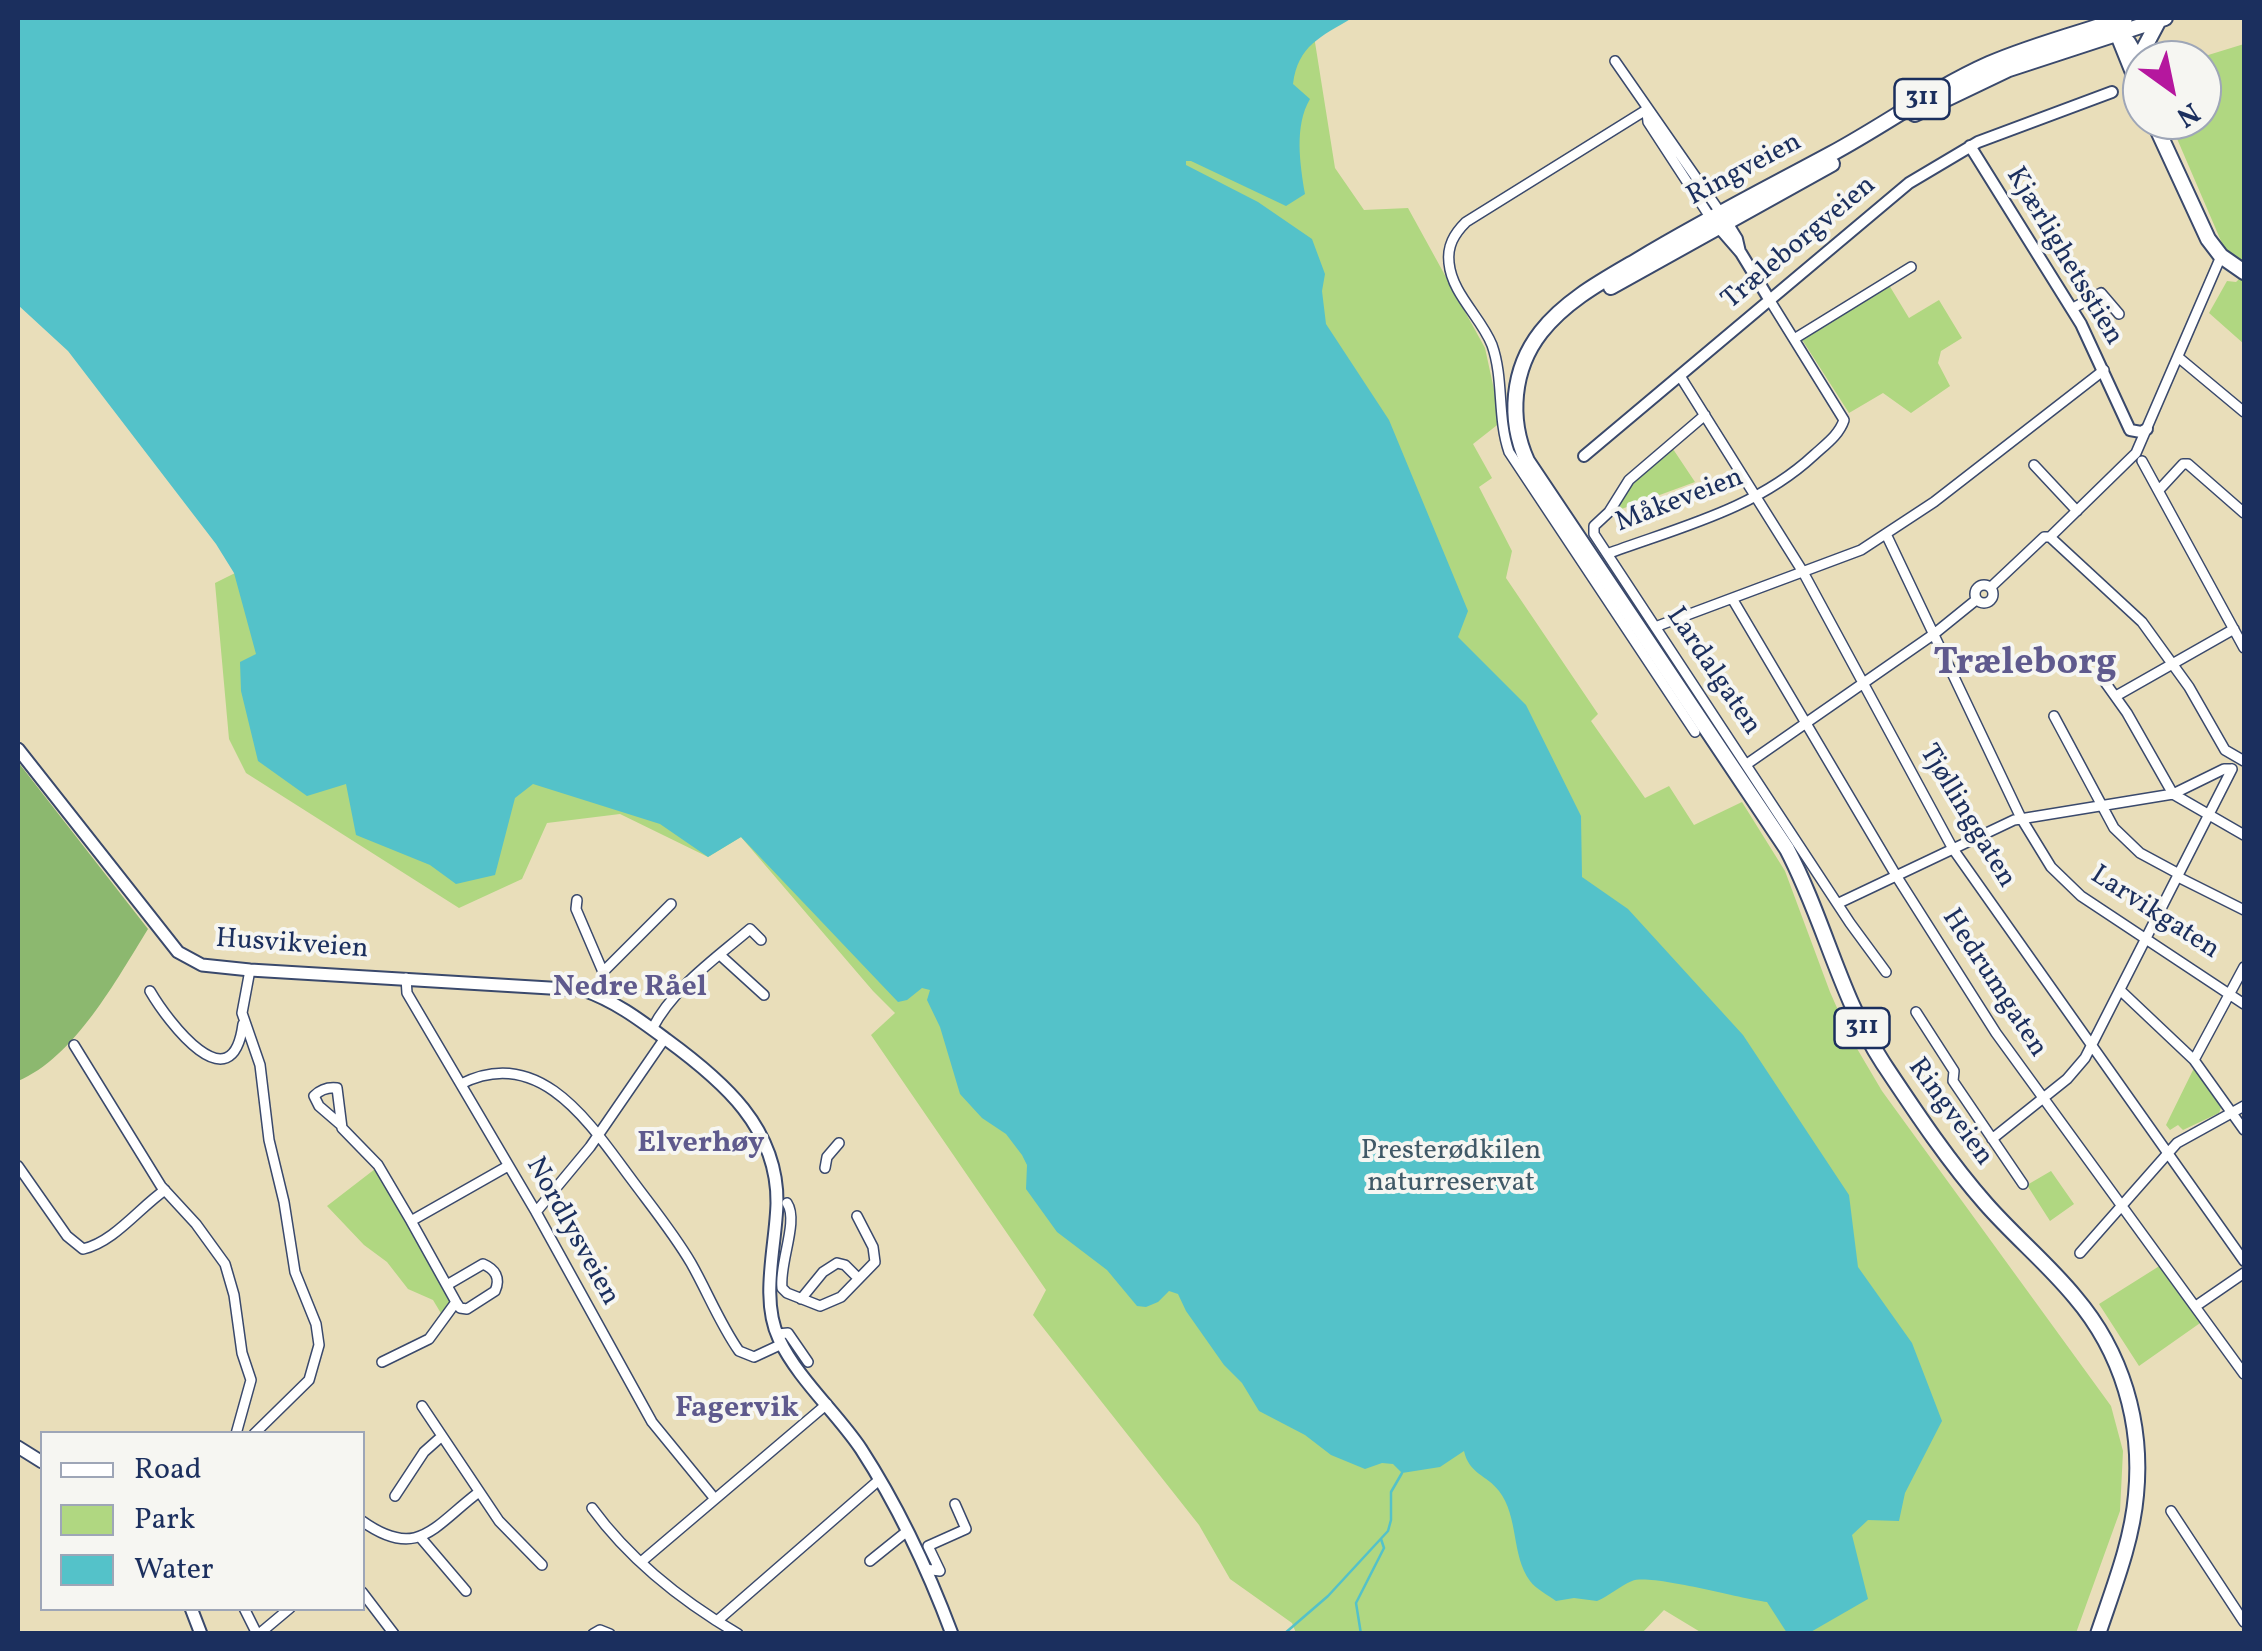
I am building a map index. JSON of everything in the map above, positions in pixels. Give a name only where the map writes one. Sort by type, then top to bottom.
[{"type":"main road","points":[[2120,23],[2162,18]]},
{"type":"main road","name":"Ringveien","points":[[1719,220],[1960,78],[2088,24],[2120,23]]},
{"type":"main road","name":"Ringveien","points":[[2098,1634],[2132,1523],[2138,1466],[2131,1408],[2110,1350],[2076,1298],[1970,1185],[1884,1064],[1860,1024],[1814,904],[1788,849],[1524,453],[1515,413],[1520,372],[1537,337],[1584,293],[1931,104],[2120,23]]},
{"type":"main road","points":[[2163,140],[2208,239],[2244,270]]},
{"type":"main road","points":[[2169,140],[2179,170]]},
{"type":"main road","name":"Husvikveien","points":[[18,749],[178,952],[202,965],[568,987],[604,997],[720,1080],[758,1129],[769,1150],[776,1186],[770,1305],[779,1339]]},
{"type":"main road","points":[[779,1339],[879,1480],[926,1569],[952,1634]]},
{"type":"main road","points":[[18,1447],[40,1461]]},
{"type":"main road","name":"Ringveien","points":[[2088,1634],[2114,1580]]},
{"type":"street","points":[[1615,61],[1646,110],[1648,122],[1719,220]]},
{"type":"street","name":"Træleborgveien","points":[[1584,456],[1892,195],[1970,146],[2112,92]]},
{"type":"street","points":[[1646,110],[1466,222],[1454,236],[1448,262],[1454,280],[1492,346],[1501,422],[1509,452],[1696,732]]},
{"type":"street","name":"Kjærlighetsstien","points":[[1970,146],[2072,308],[2130,430],[2147,429]]},
{"type":"street","name":"Måkeveien","points":[[1607,554],[1758,497],[1807,462],[1833,438],[1844,420],[1719,220]]},
{"type":"street","points":[[2050,537],[2131,460],[2221,250]]},
{"type":"street","points":[[1794,340],[1910,267]]},
{"type":"street","points":[[2072,308],[2101,292],[2119,314]]},
{"type":"street","points":[[2178,357],[2244,412]]},
{"type":"street","points":[[1656,627],[1862,550],[1934,502],[2104,370]]},
{"type":"street","name":"Tjøllinggaten","points":[[1680,376],[1803,572],[1953,849],[2244,1261]]},
{"type":"street","points":[[1607,554],[1594,534],[1594,526],[1609,512],[1629,480],[1705,415]]},
{"type":"street","points":[[2142,461],[2244,648]]},
{"type":"street","points":[[2158,490],[2183,464],[2188,464],[2244,513]]},
{"type":"street","points":[[2034,466],[2077,511]]},
{"type":"street","name":"Larvikgaten","points":[[1886,534],[2040,853],[2082,896],[2244,1004]]},
{"type":"street","points":[[1747,764],[1934,634],[1976,600],[1984,604],[1992,600],[1991,588],[2044,537],[2050,537],[2124,602],[2174,663],[2225,750],[2242,760],[2244,748]]},
{"type":"street","name":"Lardalgaten","points":[[1607,554],[1886,972]]},
{"type":"street","name":"Hedrumgaten","points":[[1733,600],[1897,877],[1996,1034],[2244,1374]]},
{"type":"street","points":[[2116,696],[2234,628]]},
{"type":"street","points":[[2102,678],[2174,794],[2244,835]]},
{"type":"street","points":[[2054,716],[2101,805],[2124,839],[2140,853],[2244,910]]},
{"type":"street","points":[[1839,903],[2021,818],[2174,794],[2224,769],[2232,769],[2091,1046],[2067,1079],[1992,1139]]},
{"type":"street","points":[[577,900],[576,908],[602,972],[604,997]]},
{"type":"street","points":[[602,972],[671,904]]},
{"type":"street","points":[[652,1029],[679,992],[750,929],[761,940]]},
{"type":"street","points":[[720,955],[764,994]]},
{"type":"street","points":[[2194,1060],[2244,967]]},
{"type":"street","points":[[250,970],[242,1001],[244,1022],[260,1066],[269,1140],[293,1263],[316,1324],[319,1345],[309,1380],[257,1431]]},
{"type":"street","name":"Nordlysveien","points":[[406,978],[407,993],[536,1212],[652,1422],[715,1499]]},
{"type":"street","points":[[2120,990],[2194,1060],[2244,1130]]},
{"type":"street","points":[[150,991],[168,1019],[202,1054],[214,1060],[226,1058],[236,1049],[244,1022]]},
{"type":"street","points":[[1916,1012],[1954,1071],[1952,1081],[2023,1184]]},
{"type":"street","points":[[536,1212],[590,1148],[665,1038]]},
{"type":"street","points":[[74,1044],[165,1190],[196,1224],[227,1270],[251,1384],[237,1431]]},
{"type":"street","points":[[461,1084],[491,1074],[532,1080],[554,1089],[597,1134],[680,1246],[738,1352],[754,1356],[788,1333],[808,1362]]},
{"type":"street","points":[[2080,1253],[2188,1134],[2244,1106]]},
{"type":"street","points":[[341,1125],[378,1165],[446,1286],[460,1308],[467,1309],[496,1291],[498,1280],[495,1271],[481,1265],[446,1286]]},
{"type":"street","points":[[825,1168],[827,1157],[839,1143]]},
{"type":"street","points":[[18,1166],[67,1236],[83,1249],[110,1234],[165,1190]]},
{"type":"street","points":[[411,1221],[508,1166]]},
{"type":"street","points":[[788,1203],[792,1216],[784,1251],[783,1290],[820,1306],[831,1304],[871,1267],[876,1256],[857,1216]]},
{"type":"street","points":[[801,1299],[824,1272],[838,1263],[858,1278]]},
{"type":"street","points":[[2196,1306],[2244,1274]]},
{"type":"street","points":[[382,1362],[429,1339],[456,1302]]},
{"type":"street","points":[[641,1562],[827,1404]]},
{"type":"street","points":[[422,1406],[508,1532],[542,1565]]},
{"type":"street","points":[[395,1496],[424,1452],[442,1436]]},
{"type":"street","points":[[717,1620],[879,1480]]},
{"type":"street","points":[[365,1523],[390,1539],[420,1537],[479,1492]]},
{"type":"street","points":[[926,1569],[940,1571],[928,1546],[966,1528],[955,1504]]},
{"type":"street","points":[[592,1508],[641,1562],[686,1600],[738,1634]]},
{"type":"street","points":[[2171,1511],[2244,1622]]},
{"type":"street","points":[[870,1562],[906,1532]]},
{"type":"street","points":[[420,1537],[466,1591]]},
{"type":"street","points":[[365,1596],[394,1634]]},
{"type":"street","points":[[246,1611],[258,1634],[286,1611]]},
{"type":"street","points":[[593,1634],[600,1630],[610,1634]]},
{"type":"green space","name":"Presterødkilen naturreservat","points":[[1314,36],[1335,168],[1364,210],[1408,208],[1485,348],[1501,422],[1473,444],[1492,478],[1479,487],[1512,551],[1506,578],[1598,714],[1591,721],[1645,798],[1669,786],[1694,825],[1742,802],[1785,871],[1830,992],[1849,1035],[1882,1091],[2111,1406],[2123,1451],[2120,1511],[2076,1633],[1702,1633],[1664,1610],[1642,1633],[1296,1633],[1292,1623],[1230,1579],[1199,1525],[1033,1315],[1046,1290],[871,1035],[895,1013],[741,837],[708,857],[620,814],[547,823],[522,879],[459,908],[246,773],[229,739],[215,583]]},
{"type":"green space","points":[[2244,44],[2244,265],[2224,248],[2178,140],[2222,140],[2222,51]]},
{"type":"green space","points":[[2242,276],[2244,344],[2209,313],[2227,281],[2236,282]]},
{"type":"green space","points":[[1889,285],[1909,318],[1939,300],[1962,338],[1941,351],[1938,363],[1950,386],[1911,413],[1883,393],[1849,413],[1801,338]]},
{"type":"green space","points":[[1673,449],[1695,482],[1616,511],[1633,483]]},
{"type":"green space","points":[[18,762],[148,929],[76,1036],[58,1055],[18,1081]]},
{"type":"green space","points":[[2195,1066],[2222,1105],[2219,1113],[2183,1130],[2178,1125],[2170,1130],[2166,1125]]},
{"type":"green space","points":[[375,1169],[452,1300],[442,1315],[433,1300],[408,1289],[387,1262],[364,1245],[327,1206]]},
{"type":"green space","points":[[2051,1171],[2074,1204],[2050,1221],[2027,1185]]},
{"type":"green space","points":[[2161,1265],[2203,1321],[2139,1366],[2099,1304]]},
{"type":"water","name":"Presterødkilen naturreservat","points":[[18,18],[1352,18],[1313,44],[1296,71],[1293,84],[1310,99],[1300,133],[1305,194],[1286,206],[1191,161],[1186,161],[1186,165],[1258,202],[1312,239],[1325,274],[1322,291],[1326,324],[1389,420],[1468,611],[1458,637],[1526,705],[1581,816],[1582,877],[1628,909],[1743,1035],[1849,1195],[1858,1267],[1912,1343],[1942,1421],[1905,1493],[1899,1521],[1868,1520],[1852,1535],[1868,1599],[1809,1633],[1787,1633],[1767,1602],[1657,1580],[1632,1581],[1597,1601],[1556,1601],[1530,1581],[1520,1560],[1505,1501],[1474,1470],[1464,1451],[1440,1467],[1402,1473],[1393,1464],[1382,1463],[1365,1469],[1331,1455],[1305,1435],[1259,1411],[1186,1311],[1178,1294],[1169,1291],[1158,1302],[1137,1306],[1107,1270],[1057,1232],[1026,1189],[1027,1165],[1022,1155],[1006,1134],[982,1118],[960,1094],[940,1027],[927,1000],[930,990],[922,988],[898,1002],[741,837],[708,857],[660,824],[533,784],[515,798],[495,875],[456,884],[430,865],[356,835],[346,784],[307,796],[258,761],[241,691],[240,662],[256,654],[234,573],[68,351],[18,305]]},
{"type":"waterway","points":[[1284,1634],[1328,1596],[1388,1531],[1391,1492],[1402,1473]]},
{"type":"waterway","points":[[1361,1634],[1356,1603],[1384,1548],[1381,1539]]},
{"type":"district","name":"Træleborg","points":[[2025,666]]},
{"type":"district","name":"Nedre Råel","points":[[630,989]]},
{"type":"district","name":"Elverhøy","points":[[701,1145]]},
{"type":"district","name":"Fagervik","points":[[737,1410]]}]
